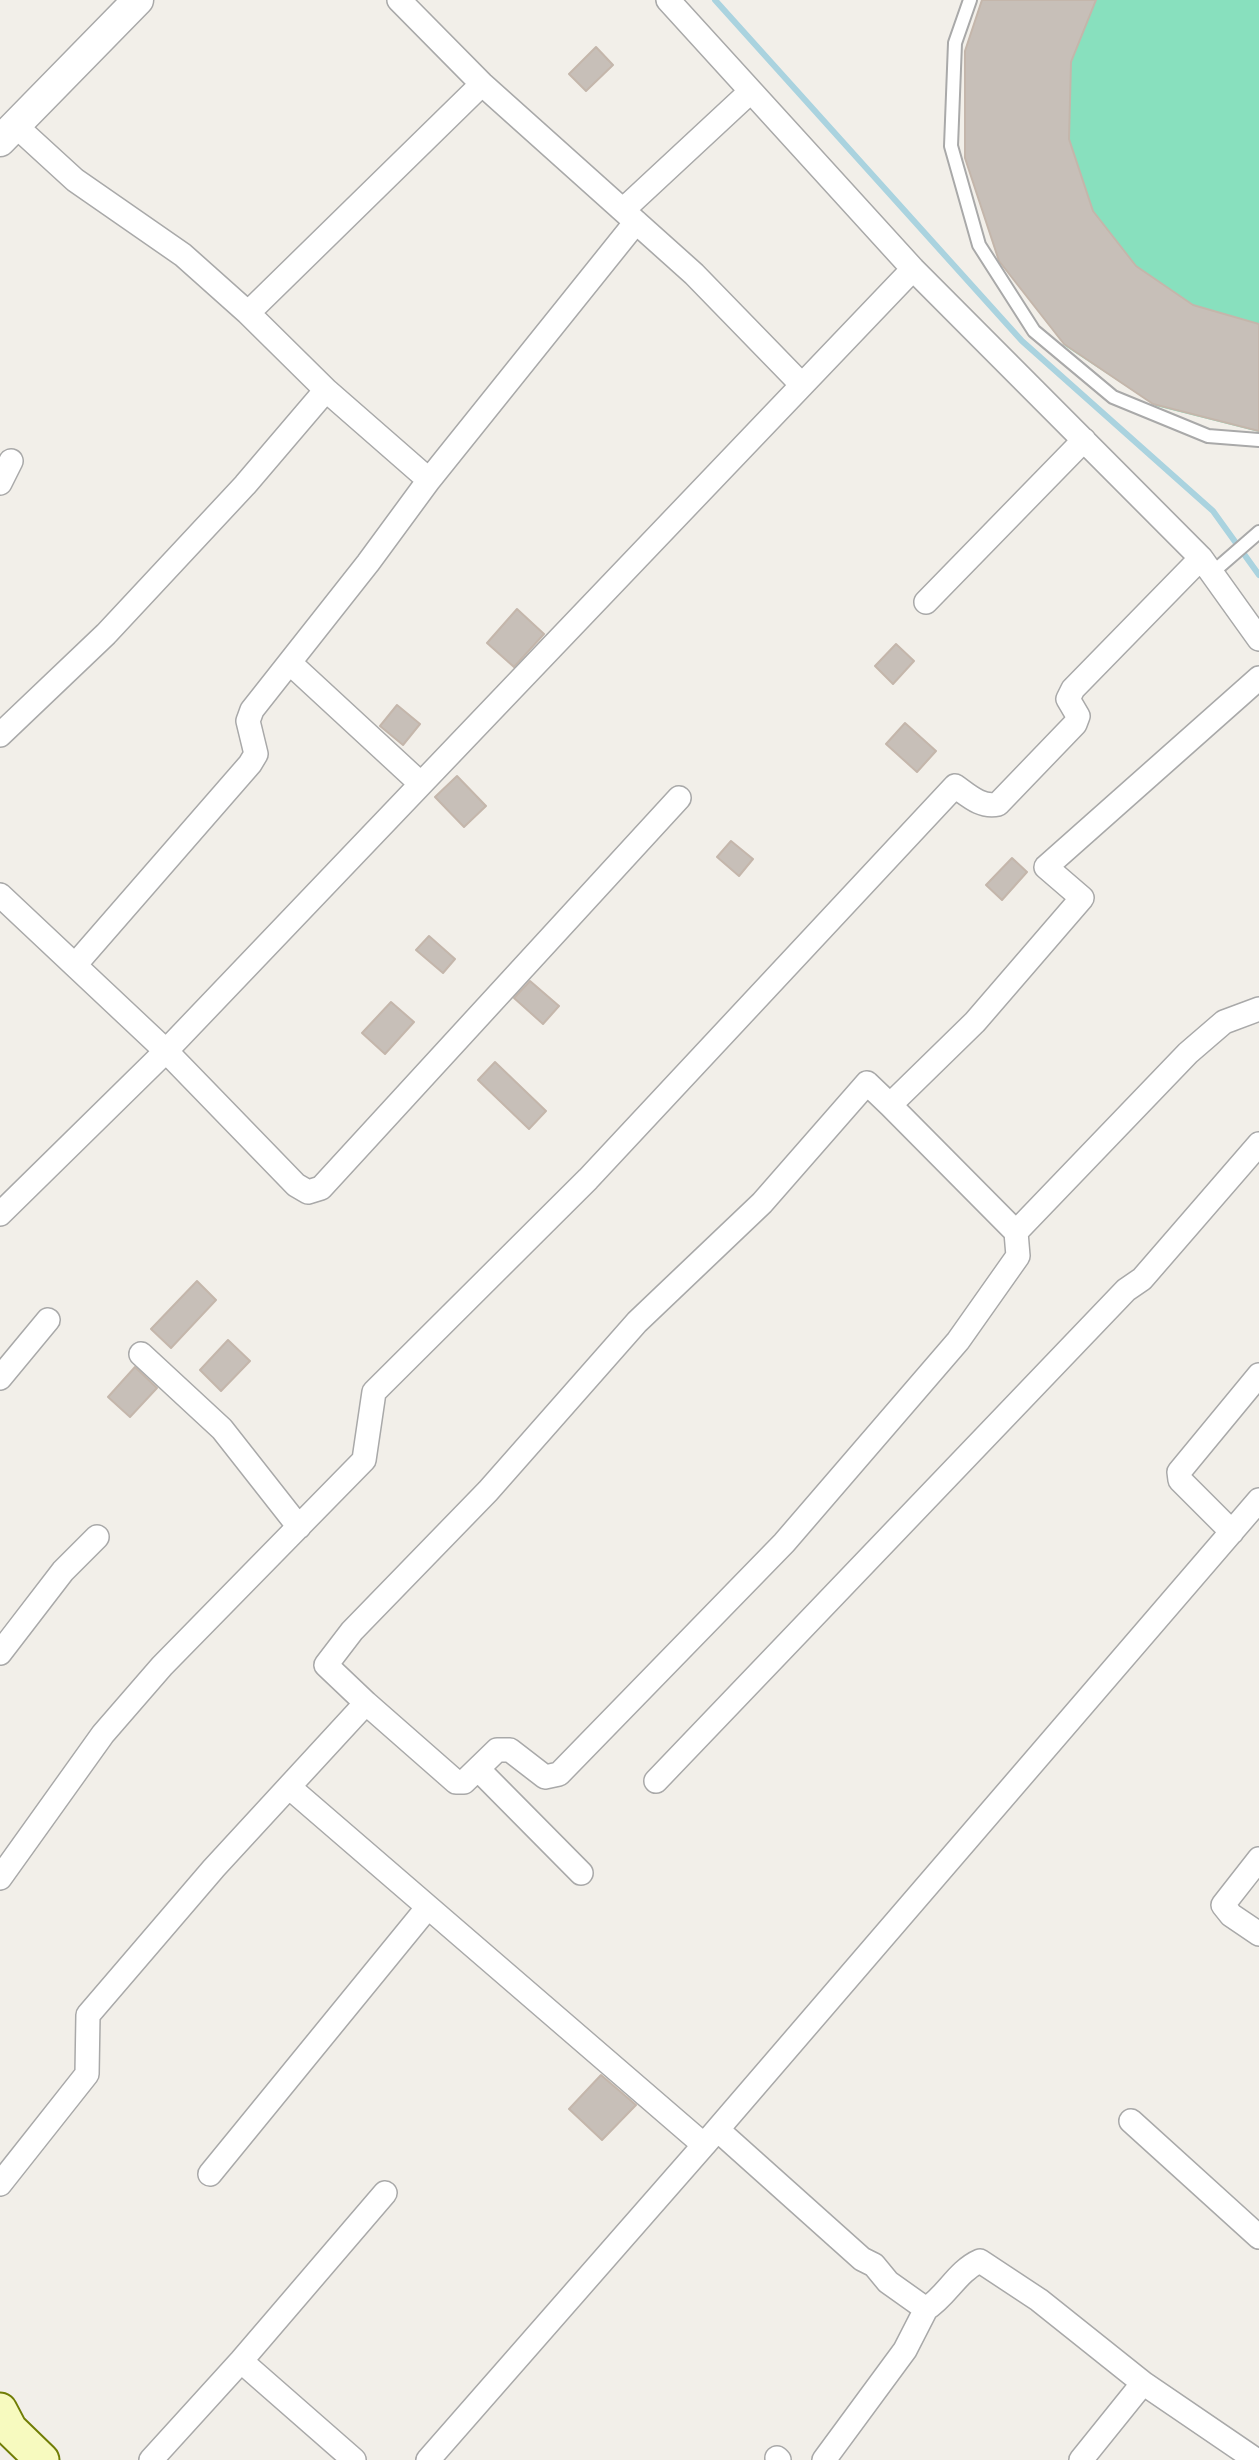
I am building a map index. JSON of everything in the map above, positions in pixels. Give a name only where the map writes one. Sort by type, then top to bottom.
[{"type":"main road","points":[[0,2410],[10,2429],[43,2460]]},
{"type":"street","points":[[138,0],[8,133],[183,255],[248,313],[326,390],[429,480]]},
{"type":"street","points":[[399,0],[482,84],[694,274],[802,385]]},
{"type":"street","points":[[668,0],[913,269],[1207,565],[1259,639]]},
{"type":"street","points":[[248,313],[482,84]]},
{"type":"street","points":[[75,965],[250,764],[256,754],[248,721],[252,710],[629,216],[750,92]]},
{"type":"street","points":[[0,1214],[166,1051],[913,269]]},
{"type":"street","points":[[0,735],[106,634],[245,485],[326,390]]},
{"type":"street","points":[[926,603],[1084,440]]},
{"type":"street","points":[[0,483],[11,461]]},
{"type":"street","points":[[0,1878],[103,1734],[162,1666],[364,1460],[374,1392],[597,1170],[954,786],[980,803],[988,806],[998,803],[1075,724],[1078,716],[1068,699],[1073,690],[1207,565]]},
{"type":"street","points":[[289,663],[421,784]]},
{"type":"street","points":[[890,1105],[975,1022],[1082,898],[1046,867],[1259,678]]},
{"type":"street","points":[[0,895],[166,1051],[296,1185],[308,1192],[321,1188],[679,798]]},
{"type":"street","points":[[1016,1232],[1188,1053],[1224,1022],[1259,1009]]},
{"type":"street","points":[[867,1083],[1016,1232],[1018,1256],[958,1341],[784,1543],[559,1774],[545,1777],[510,1750],[503,1749],[497,1750],[464,1782],[456,1782],[326,1665],[352,1631],[488,1491],[637,1322],[762,1203],[867,1083]]},
{"type":"street","points":[[656,1781],[1126,1290],[1142,1279],[1259,1144]]},
{"type":"street","points":[[0,1378],[48,1320]]},
{"type":"street","points":[[141,1354],[222,1429],[299,1527]]},
{"type":"street","points":[[1232,1532],[1180,1480],[1179,1472],[1259,1375]]},
{"type":"street","points":[[428,2460],[712,2138],[1259,1500]]},
{"type":"street","points":[[0,1653],[63,1571],[97,1537]]},
{"type":"street","points":[[0,2184],[87,2074],[88,2015],[366,1703]]},
{"type":"street","points":[[478,1769],[581,1873]]},
{"type":"street","points":[[289,1787],[428,1907],[862,2259],[874,2264],[888,2282],[926,2309]]},
{"type":"street","points":[[1259,1859],[1223,1905],[1231,1915],[1259,1934]]},
{"type":"street","points":[[210,2174],[428,1907]]},
{"type":"street","points":[[1131,2121],[1259,2237]]},
{"type":"street","points":[[151,2460],[241,2361],[385,2193]]},
{"type":"street","points":[[824,2460],[905,2350],[926,2309],[937,2302],[967,2267],[980,2261],[1039,2300],[1143,2383],[1256,2460]]},
{"type":"street","points":[[241,2361],[354,2460]]},
{"type":"street","points":[[1081,2460],[1143,2383]]},
{"type":"lane","points":[[970,0],[955,43],[951,146],[979,245],[1034,331],[1113,397],[1208,436],[1259,440]]},
{"type":"lane","points":[[1207,565],[1232,555],[1259,532]]},
{"type":"green space","points":[[982,0],[1259,0],[1259,432],[1156,406],[1065,346],[998,259],[965,158],[965,51]]},
{"type":"building","points":[[982,0],[1096,0],[1071,62],[1069,139],[1093,211],[1136,266],[1193,305],[1259,324],[1259,431],[1153,404],[1064,344],[999,261],[965,158],[965,51]]},
{"type":"building","points":[[596,47],[613,65],[586,91],[569,74]]},
{"type":"building","points":[[517,609],[544,634],[514,667],[487,643]]},
{"type":"building","points":[[896,644],[914,661],[893,684],[875,666]]},
{"type":"building","points":[[397,705],[420,724],[403,745],[380,726]]},
{"type":"building","points":[[905,723],[936,751],[917,772],[886,744]]},
{"type":"building","points":[[457,776],[486,806],[464,827],[435,797]]},
{"type":"building","points":[[731,841],[753,859],[739,876],[717,857]]},
{"type":"building","points":[[1012,858],[1027,872],[1002,900],[986,885]]},
{"type":"building","points":[[429,936],[455,959],[443,973],[416,950]]},
{"type":"building","points":[[530,981],[559,1006],[543,1024],[514,998]]},
{"type":"building","points":[[391,1002],[414,1022],[385,1054],[362,1033]]},
{"type":"building","points":[[495,1062],[546,1111],[529,1129],[478,1080]]},
{"type":"building","points":[[197,1281],[216,1300],[171,1348],[151,1329]]},
{"type":"building","points":[[228,1340],[250,1361],[221,1391],[200,1370]]},
{"type":"building","points":[[135,1367],[157,1388],[130,1417],[108,1397]]},
{"type":"building","points":[[601,2075],[636,2105],[602,2140],[569,2109]]},
{"type":"waterway","points":[[715,0],[1022,341],[1213,511],[1259,575]]}]
